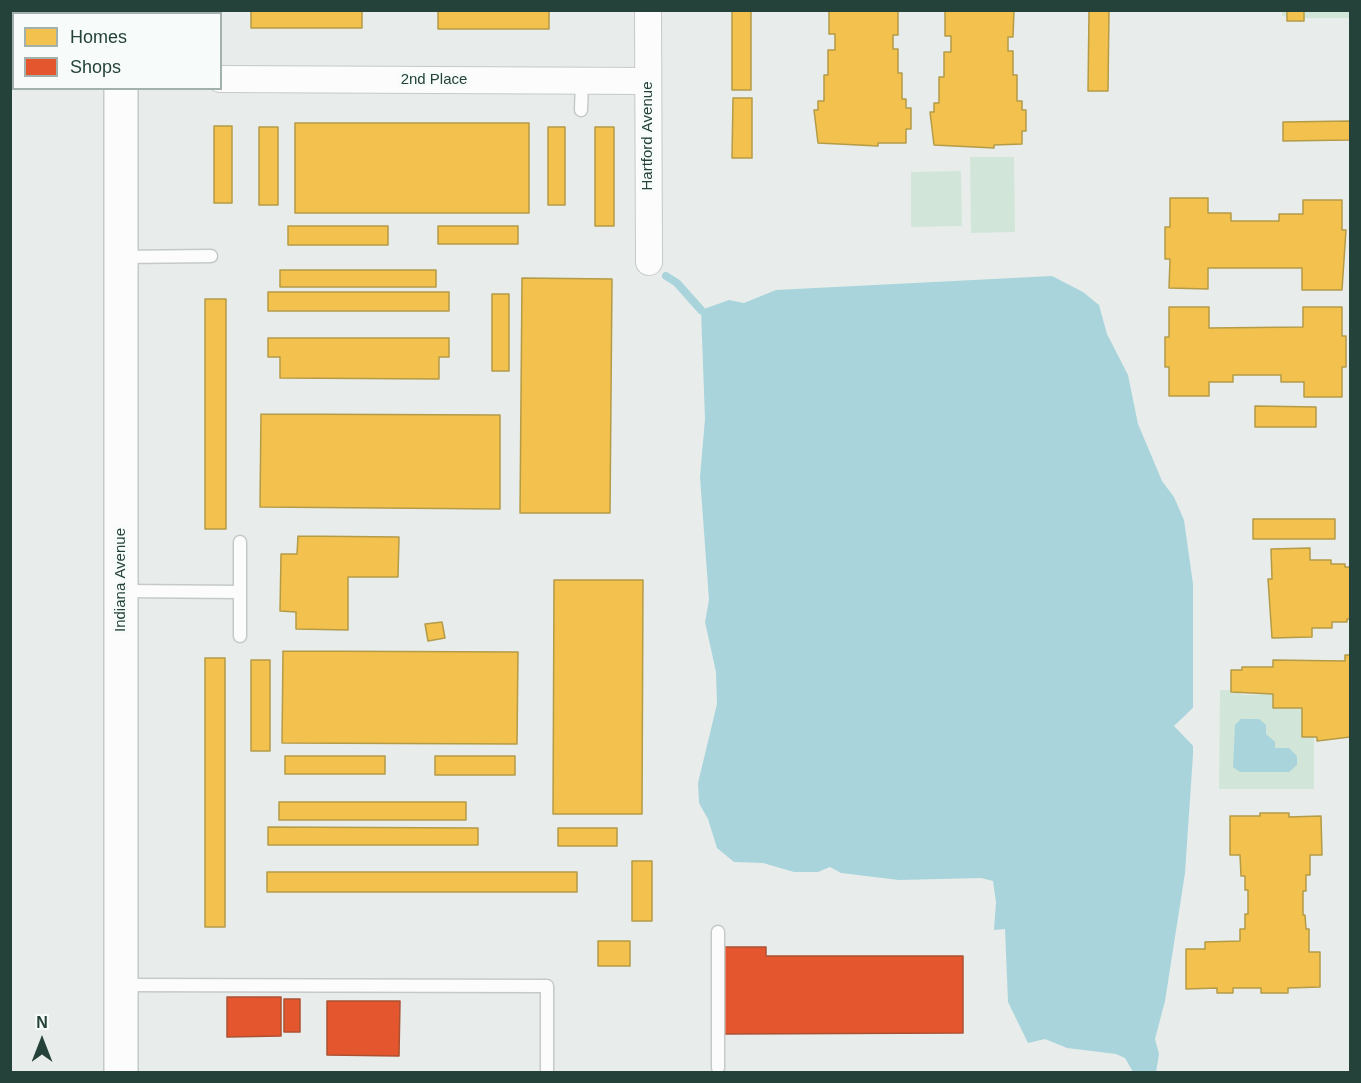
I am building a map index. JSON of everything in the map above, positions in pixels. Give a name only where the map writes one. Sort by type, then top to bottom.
[{"type":"main road","name":"Indiana Avenue","points":[[121,90],[121,1072]]},
{"type":"street","name":"Hartford Avenue","points":[[648,10],[649,262]]},
{"type":"street","name":"2nd Place","points":[[222,79],[648,81]]},
{"type":"lane","points":[[581,110],[582,81]]},
{"type":"lane","points":[[121,257],[211,256]]},
{"type":"lane","points":[[240,542],[240,636]]},
{"type":"lane","points":[[121,591],[240,592]]},
{"type":"lane","points":[[718,932],[718,1068]]},
{"type":"lane","points":[[121,985],[547,986],[547,1072]]},
{"type":"green space","points":[[1282,11],[1350,11],[1350,18],[1304,18],[1304,21],[1287,21],[1287,16],[1282,16]]},
{"type":"green space","points":[[970,157],[1014,157],[1015,232],[971,233]]},
{"type":"green space","points":[[961,171],[962,226],[911,227],[911,172]]},
{"type":"green space","points":[[1220,690],[1231,690],[1243,695],[1273,694],[1273,708],[1302,708],[1302,736],[1314,737],[1314,789],[1219,789]]},
{"type":"water","points":[[1052,276],[1083,292],[1099,305],[1107,334],[1128,375],[1138,424],[1162,481],[1174,497],[1184,520],[1193,584],[1193,755],[1185,873],[1165,1001],[1155,1039],[1159,1054],[1156,1072],[1133,1072],[1125,1058],[1116,1054],[1067,1048],[1045,1039],[1028,1043],[1008,1002],[1005,929],[994,930],[996,902],[993,881],[981,878],[899,880],[841,873],[830,867],[818,872],[794,872],[763,863],[734,862],[717,848],[708,819],[699,803],[698,783],[717,704],[716,672],[705,622],[709,600],[700,477],[705,419],[701,310],[729,300],[744,303],[776,290]]},
{"type":"water","points":[[1241,719],[1259,719],[1266,725],[1266,734],[1275,742],[1275,748],[1289,748],[1297,756],[1297,765],[1289,772],[1240,772],[1233,767],[1235,725]]},
{"type":"pier","points":[[1197,704],[1196,749],[1174,726]]},
{"type":"building: Homes","points":[[251,10],[362,10],[362,28],[251,28]]},
{"type":"building: Homes","points":[[438,10],[549,10],[549,29],[438,29]]},
{"type":"building: Homes","points":[[732,10],[751,10],[751,90],[732,90]]},
{"type":"building: Homes","points":[[829,10],[898,10],[898,35],[893,35],[893,49],[898,49],[898,73],[902,73],[902,99],[906,99],[906,108],[911,108],[911,129],[906,129],[906,143],[878,143],[878,146],[818,143],[814,110],[818,110],[818,101],[824,101],[824,75],[828,75],[828,50],[835,50],[835,34],[829,34]]},
{"type":"building: Homes","points":[[945,10],[1014,10],[1013,37],[1008,37],[1008,51],[1013,51],[1013,75],[1017,75],[1017,101],[1022,101],[1022,110],[1026,110],[1026,131],[1022,131],[1022,144],[994,145],[994,148],[934,145],[930,112],[934,112],[934,103],[939,103],[939,77],[944,77],[944,52],[951,52],[951,36],[945,36]]},
{"type":"building: Homes","points":[[1287,10],[1304,10],[1304,21],[1287,21]]},
{"type":"building: Homes","points":[[1089,11],[1109,11],[1108,91],[1088,91]]},
{"type":"building: Homes","points":[[733,98],[752,98],[752,158],[732,158]]},
{"type":"building: Homes","points":[[1350,121],[1350,140],[1283,141],[1283,122]]},
{"type":"building: Homes","points":[[295,123],[529,123],[529,213],[295,213]]},
{"type":"building: Homes","points":[[214,126],[232,126],[232,203],[214,203]]},
{"type":"building: Homes","points":[[259,127],[278,127],[278,205],[259,205]]},
{"type":"building: Homes","points":[[548,127],[565,127],[565,205],[548,205]]},
{"type":"building: Homes","points":[[595,127],[614,127],[614,226],[595,226]]},
{"type":"building: Homes","points":[[1170,198],[1208,198],[1208,213],[1231,213],[1231,221],[1279,221],[1279,214],[1303,214],[1303,200],[1342,200],[1342,230],[1346,230],[1342,290],[1302,290],[1302,268],[1208,268],[1208,289],[1169,288],[1170,259],[1165,259],[1165,227],[1170,227]]},
{"type":"building: Homes","points":[[288,226],[388,226],[388,245],[288,245]]},
{"type":"building: Homes","points":[[438,226],[518,226],[518,244],[438,244]]},
{"type":"building: Homes","points":[[280,270],[436,270],[436,287],[280,287]]},
{"type":"building: Homes","points":[[522,278],[612,279],[610,513],[520,513]]},
{"type":"building: Homes","points":[[268,292],[449,292],[449,311],[268,311]]},
{"type":"building: Homes","points":[[492,294],[509,294],[509,371],[492,371]]},
{"type":"building: Homes","points":[[205,299],[226,299],[226,529],[205,529]]},
{"type":"building: Homes","points":[[1169,307],[1209,307],[1209,328],[1303,327],[1303,307],[1342,307],[1342,336],[1346,336],[1346,367],[1342,367],[1342,397],[1304,397],[1304,382],[1281,382],[1281,375],[1233,375],[1233,382],[1209,382],[1209,396],[1169,396],[1169,367],[1165,367],[1165,337],[1169,337]]},
{"type":"building: Homes","points":[[268,338],[449,338],[449,357],[439,357],[439,379],[280,378],[280,357],[268,357]]},
{"type":"building: Homes","points":[[1255,406],[1316,407],[1316,427],[1255,427]]},
{"type":"building: Homes","points":[[261,414],[500,415],[500,509],[260,507]]},
{"type":"building: Homes","points":[[1253,519],[1335,519],[1335,539],[1253,539]]},
{"type":"building: Homes","points":[[298,536],[399,537],[398,577],[348,577],[348,630],[296,629],[296,612],[280,611],[281,554],[297,554]]},
{"type":"building: Homes","points":[[1310,548],[1310,560],[1331,560],[1331,564],[1345,564],[1345,567],[1350,567],[1350,619],[1347,619],[1347,622],[1332,622],[1332,628],[1312,628],[1312,637],[1272,638],[1268,579],[1272,579],[1271,549]]},
{"type":"building: Homes","points":[[554,580],[643,580],[642,814],[553,814]]},
{"type":"building: Homes","points":[[442,622],[445,638],[428,641],[425,624]]},
{"type":"building: Homes","points":[[283,651],[518,652],[517,744],[282,743]]},
{"type":"building: Homes","points":[[1345,655],[1350,655],[1350,737],[1317,741],[1317,737],[1302,737],[1302,708],[1273,708],[1273,694],[1231,692],[1231,670],[1242,670],[1242,667],[1273,667],[1273,660],[1345,661]]},
{"type":"building: Homes","points":[[205,658],[225,658],[225,927],[205,927]]},
{"type":"building: Homes","points":[[251,660],[270,660],[270,751],[251,751]]},
{"type":"building: Homes","points":[[285,756],[385,756],[385,774],[285,774]]},
{"type":"building: Homes","points":[[435,756],[515,756],[515,775],[435,775]]},
{"type":"building: Homes","points":[[279,802],[466,802],[466,820],[279,820]]},
{"type":"building: Homes","points":[[1260,813],[1289,813],[1289,817],[1321,816],[1322,855],[1310,855],[1310,875],[1306,875],[1306,891],[1303,891],[1303,915],[1305,915],[1306,929],[1309,929],[1309,952],[1320,952],[1320,987],[1288,988],[1288,993],[1261,993],[1261,988],[1233,988],[1233,993],[1217,993],[1217,988],[1186,989],[1186,949],[1205,949],[1205,942],[1240,941],[1240,929],[1245,929],[1245,914],[1248,914],[1248,890],[1245,890],[1245,876],[1241,876],[1240,855],[1230,855],[1230,816],[1260,816]]},
{"type":"building: Homes","points":[[268,827],[478,828],[478,845],[268,845]]},
{"type":"building: Homes","points":[[558,828],[617,828],[617,846],[558,846]]},
{"type":"building: Homes","points":[[632,861],[652,861],[652,921],[632,921]]},
{"type":"building: Homes","points":[[267,872],[577,872],[577,892],[267,892]]},
{"type":"building: Homes","points":[[598,941],[630,941],[630,966],[598,966]]},
{"type":"building: Shops","points":[[724,947],[766,947],[766,956],[963,956],[963,1033],[724,1034]]},
{"type":"building: Shops","points":[[227,997],[281,997],[281,1036],[227,1037]]},
{"type":"building: Shops","points":[[284,999],[300,999],[300,1032],[284,1032]]},
{"type":"building: Shops","points":[[327,1001],[400,1001],[399,1056],[327,1055]]},
{"type":"waterway","points":[[666,276],[677,283],[701,310]]}]
